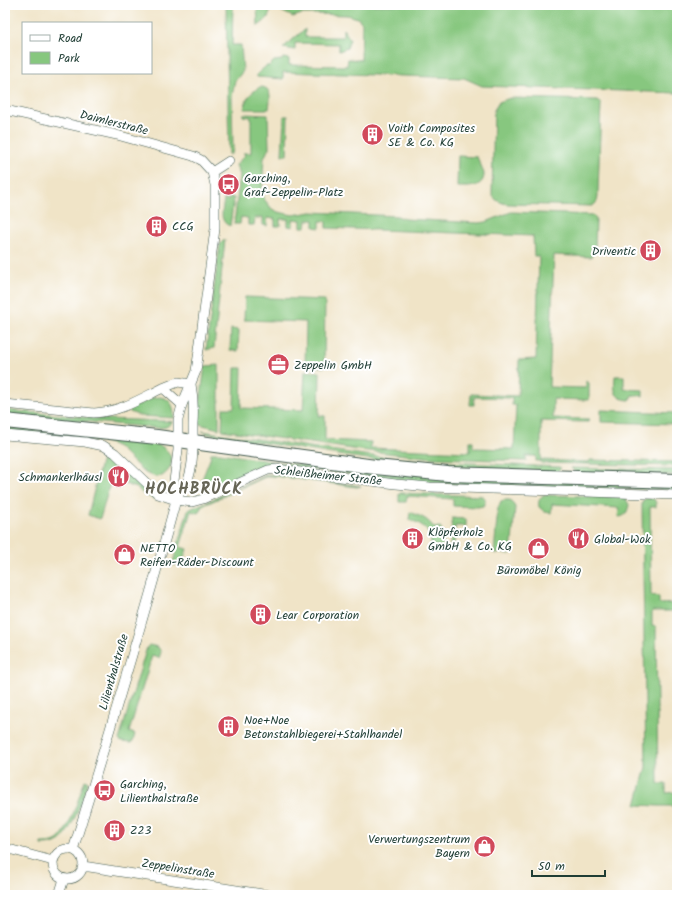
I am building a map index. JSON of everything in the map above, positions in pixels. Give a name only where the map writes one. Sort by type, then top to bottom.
[{"type":"main road","name":"Schleißheimer Straße","points":[[5,421],[178,440],[374,467],[448,474],[677,481]]},
{"type":"street","name":"Daimlerstraße","points":[[5,110],[118,135],[180,152],[201,160],[212,172]]},
{"type":"street","points":[[178,440],[178,420],[182,405],[196,371],[215,229],[215,184],[212,172],[230,161]]},
{"type":"street","points":[[5,404],[94,413],[107,412],[121,408],[178,382],[191,384]]},
{"type":"street","points":[[191,384],[194,400],[194,442]]},
{"type":"street","points":[[161,389],[182,405]]},
{"type":"street","name":"Schleißheimer Straße","points":[[5,435],[85,442],[104,446],[115,453],[158,494],[176,500],[192,502],[203,499],[268,470],[277,469],[334,477],[430,487],[677,495]]},
{"type":"street","name":"Lilienthalstraße","points":[[73,850],[107,743],[176,500],[177,492],[174,481],[178,440]]},
{"type":"street","name":"Lilienthalstraße","points":[[176,500],[189,478],[194,442]]},
{"type":"street","points":[[5,848],[53,861]]},
{"type":"street","points":[[63,850],[73,850],[82,858],[83,866],[80,874],[76,877],[72,879],[64,879],[54,870],[53,861],[55,856],[63,850]]},
{"type":"street","name":"Zeppelinstraße","points":[[83,866],[269,895]]},
{"type":"street","points":[[59,895],[64,879]]},
{"type":"green space","points":[[226,5],[233,5],[232,45],[241,45],[243,71],[235,81],[232,96],[233,149],[232,153],[229,155]]},
{"type":"green space","points":[[257,5],[269,5],[270,9],[268,17],[258,26]]},
{"type":"green space","points":[[280,5],[677,5],[677,93],[482,86],[464,78],[283,72],[283,79],[257,77],[257,74],[266,66],[269,66],[274,61],[282,60],[283,58],[289,59],[289,65],[347,66],[348,59],[361,60],[362,23],[358,18],[347,15],[315,14],[302,14],[293,17],[281,11]]},
{"type":"green space","points":[[305,29],[305,37],[343,37],[343,29],[350,39],[347,48],[339,51],[339,44],[295,43],[295,50],[283,48]]},
{"type":"green space","points":[[260,87],[267,89],[269,92],[269,109],[244,109],[249,96]]},
{"type":"green space","points":[[510,98],[597,100],[601,103],[598,197],[597,202],[594,205],[508,204],[495,198],[492,194],[494,110],[499,102]]},
{"type":"green space","points":[[243,114],[268,115],[269,148],[264,158],[262,190],[264,199],[272,209],[278,212],[293,215],[311,212],[397,216],[405,219],[479,223],[486,222],[511,212],[593,215],[596,219],[595,248],[591,257],[554,255],[549,387],[586,388],[586,381],[589,383],[589,400],[553,399],[553,418],[589,419],[588,422],[541,421],[541,460],[589,462],[590,460],[677,462],[677,466],[541,463],[541,461],[536,461],[536,456],[526,456],[526,461],[434,458],[359,450],[222,430],[223,408],[234,408],[235,368],[242,368],[241,408],[303,410],[305,371],[320,372],[319,416],[325,416],[325,440],[371,442],[370,448],[470,452],[470,441],[473,441],[473,448],[514,449],[516,405],[512,405],[512,398],[474,397],[474,405],[470,405],[471,394],[518,396],[519,360],[536,359],[539,256],[534,256],[533,236],[326,228],[326,221],[320,221],[320,228],[314,227],[314,220],[307,220],[306,227],[301,227],[301,220],[293,219],[293,227],[288,226],[288,219],[280,219],[280,226],[275,226],[275,219],[267,218],[267,226],[263,225],[263,218],[255,218],[254,225],[248,225],[248,218],[241,217],[240,224],[234,224],[240,175],[236,165],[245,155],[243,153],[251,153],[251,117],[243,116]]},
{"type":"green space","points":[[284,116],[288,116],[287,155],[282,155]]},
{"type":"green space","points":[[458,156],[477,157],[484,173],[481,183],[474,186],[457,187]]},
{"type":"green space","points":[[230,197],[234,198],[230,226],[226,224],[222,215],[224,199],[229,200]]},
{"type":"green space","points":[[225,239],[214,348],[206,350],[220,244]]},
{"type":"green space","points":[[245,297],[325,300],[324,367],[305,366],[306,322],[244,320]]},
{"type":"green space","points":[[231,329],[239,330],[238,351],[230,350]]},
{"type":"green space","points":[[219,365],[219,429],[199,424],[198,417],[205,366]]},
{"type":"green space","points":[[615,376],[624,376],[624,389],[643,390],[643,396],[632,395],[630,400],[620,398],[615,389]]},
{"type":"green space","points":[[160,397],[172,404],[174,418],[140,416],[130,412],[129,410],[152,398]]},
{"type":"green space","points":[[5,410],[104,419],[173,422],[166,427],[158,428],[5,414]]},
{"type":"green space","points":[[601,410],[677,413],[677,424],[601,422]]},
{"type":"green space","points":[[5,427],[159,445],[168,452],[171,464],[167,472],[162,476],[156,477],[145,473],[118,447],[102,440],[5,431]]},
{"type":"green space","points":[[202,431],[364,455],[420,461],[561,468],[554,472],[405,464],[208,434]]},
{"type":"green space","points":[[211,453],[355,471],[677,486],[677,490],[421,483],[278,465],[221,486],[209,488],[201,482]]},
{"type":"green space","points":[[105,458],[110,458],[115,461],[157,500],[144,495],[137,488],[125,484],[127,478],[122,476],[123,473],[114,470],[100,519],[88,515],[101,462]]},
{"type":"green space","points":[[571,468],[677,470],[677,475],[576,473]]},
{"type":"green space","points":[[275,474],[361,486],[357,487],[275,476],[265,477],[202,506],[198,513],[191,511],[180,547],[187,549],[184,558],[180,563],[172,565],[188,510],[267,475]]},
{"type":"green space","points":[[399,494],[482,496],[485,498],[485,503],[483,506],[478,507],[453,506],[453,499],[407,496],[406,502],[399,502]]},
{"type":"green space","points":[[543,495],[622,497],[626,499],[629,505],[626,514],[621,517],[618,517],[619,508],[552,504],[551,513],[545,512],[539,507],[539,501]]},
{"type":"green space","points":[[647,498],[654,499],[656,503],[656,507],[650,507],[651,596],[659,597],[659,604],[677,603],[677,611],[652,611],[652,626],[656,627],[658,784],[666,784],[666,793],[677,792],[677,806],[636,805],[646,767],[642,505],[643,500]]},
{"type":"green space","points":[[510,500],[515,507],[511,554],[494,553],[498,508],[501,501]]},
{"type":"green space","points":[[410,512],[426,520],[434,528],[440,527],[443,533],[443,546],[431,546],[430,536],[425,528],[414,521],[409,520]]},
{"type":"green space","points":[[452,518],[466,519],[466,526],[455,526],[454,548],[450,547]]},
{"type":"green space","points":[[149,645],[158,647],[161,652],[159,658],[152,656],[129,732],[135,734],[133,741],[131,743],[121,742],[119,740],[147,647]]},
{"type":"green space","points":[[85,780],[88,782],[86,788],[73,822],[64,836],[55,843],[41,845],[41,843],[49,843],[57,840],[66,829],[74,812]]},
{"type":"place","name":"Voith Composites SE & Co. KG","points":[[373,135]]},
{"type":"place","name":"Garching, Graf-Zeppelin-Platz","points":[[229,185]]},
{"type":"place","name":"CCG","points":[[156,226]]},
{"type":"place","name":"Driventic","points":[[651,251]]},
{"type":"place","name":"Zeppelin GmbH","points":[[278,365]]},
{"type":"place","name":"Schmankerlhäusl","points":[[118,477]]},
{"type":"place","name":"Klöpferholz GmbH & Co. KG","points":[[412,539]]},
{"type":"place","name":"Global-Wok","points":[[578,539]]},
{"type":"place","name":"Büromöbel König","points":[[539,549]]},
{"type":"place","name":"NETTO Reifen-Räder-Discount","points":[[124,555]]},
{"type":"place","name":"Lear Corporation","points":[[260,615]]},
{"type":"place","name":"Noe+Noe Betonstahlbiegerei+Stahlhandel","points":[[228,727]]},
{"type":"place","name":"Garching, Lilienthalstraße","points":[[104,791]]},
{"type":"place","name":"Z23","points":[[115,830]]},
{"type":"place","name":"Verwertungszentrum Bayern","points":[[485,846]]},
{"type":"district","name":"HOCHBRÜCK","points":[[194,489]]}]
